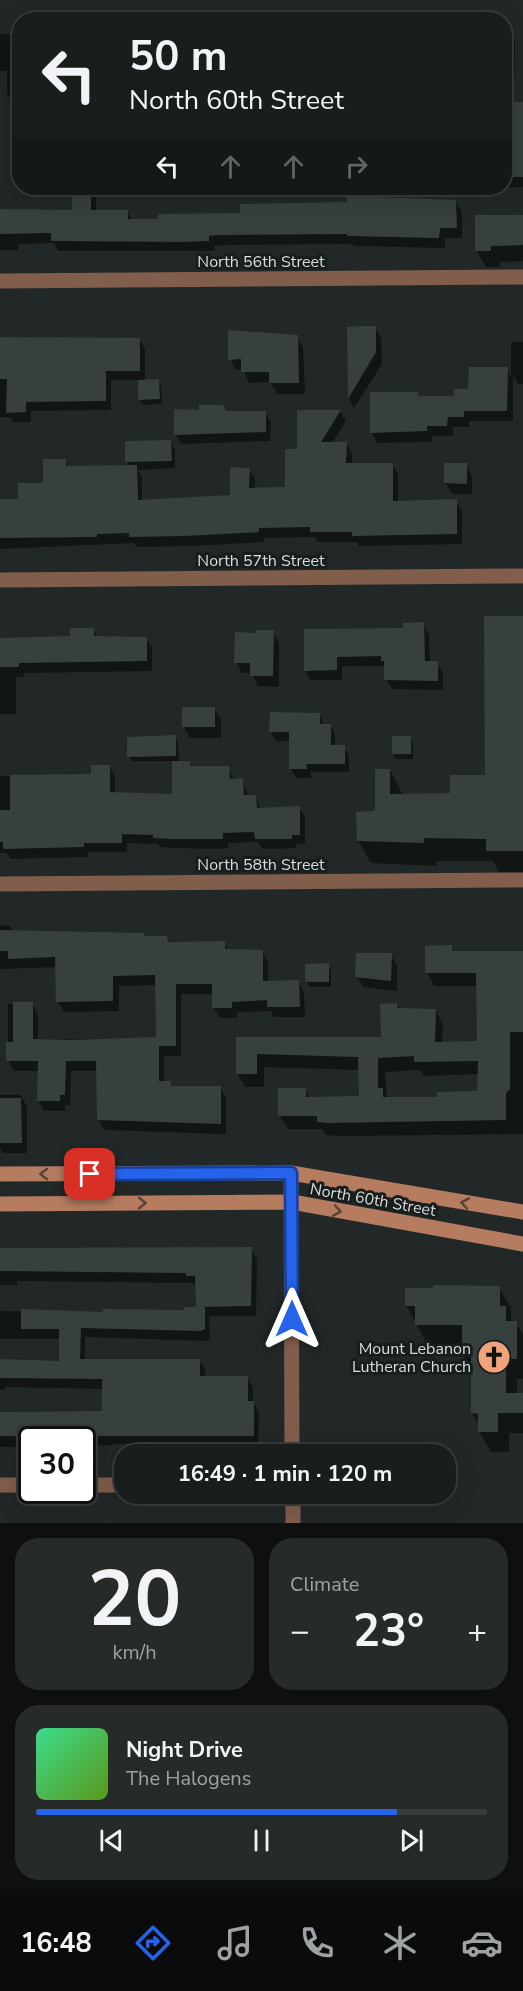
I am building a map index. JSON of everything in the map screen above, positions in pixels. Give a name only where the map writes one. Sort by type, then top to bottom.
[{"type":"main road","name":"North 60th Street","points":[[0,1174],[291,1173],[523,1212]]},
{"type":"main road","name":"North 60th Street","points":[[0,1204],[292,1202],[523,1244]]},
{"type":"street","name":"North 56th Street","points":[[0,281],[523,278]]},
{"type":"street","name":"North 57th Street","points":[[0,580],[523,576]]},
{"type":"street","name":"North 58th Street","points":[[0,884],[523,880]]},
{"type":"street","points":[[291,1173],[292,1444]]},
{"type":"street","points":[[0,1485],[18,1485]]},
{"type":"street","points":[[96,1485],[114,1485]]},
{"type":"street","points":[[293,1504],[293,1523]]},
{"type":"building","points":[[512,102],[523,102],[523,177],[512,177]]},
{"type":"building","points":[[72,195],[91,195],[91,210],[128,210],[128,219],[158,219],[158,214],[240,213],[240,204],[347,202],[347,196],[456,200],[457,228],[440,228],[439,238],[347,236],[347,234],[218,235],[209,236],[209,241],[183,242],[51,241],[51,233],[0,234],[0,209],[72,210]]},
{"type":"building","points":[[475,215],[523,215],[523,245],[491,246],[491,251],[475,251]]},
{"type":"building","points":[[376,326],[376,352],[348,399],[347,327]]},
{"type":"building","points":[[228,330],[298,335],[299,383],[269,383],[269,372],[241,372],[241,359],[228,360]]},
{"type":"building","points":[[0,337],[140,338],[140,371],[106,371],[106,401],[26,402],[26,412],[6,413],[7,379],[0,379]]},
{"type":"building","points":[[469,367],[508,367],[507,411],[464,411],[464,417],[448,417],[447,426],[427,426],[427,431],[370,433],[370,392],[418,392],[418,396],[454,396],[454,389],[468,389]]},
{"type":"building","points":[[159,379],[160,399],[138,400],[138,380]]},
{"type":"building","points":[[199,405],[223,405],[226,411],[266,411],[266,432],[174,435],[174,409],[199,410]]},
{"type":"building","points":[[297,410],[341,410],[321,442],[347,442],[346,463],[393,463],[393,501],[457,499],[457,534],[352,536],[352,532],[310,532],[310,527],[259,528],[259,532],[185,536],[129,537],[129,533],[97,534],[97,537],[0,538],[0,499],[18,499],[18,483],[43,483],[43,459],[66,459],[66,466],[137,465],[138,500],[230,495],[230,467],[250,468],[249,488],[285,487],[285,449],[297,449]]},
{"type":"building","points":[[171,440],[172,461],[125,462],[125,441]]},
{"type":"building","points":[[444,463],[467,463],[467,484],[444,483]]},
{"type":"building","points":[[484,616],[523,616],[523,851],[486,851],[486,839],[424,838],[424,843],[357,841],[356,812],[374,811],[375,809],[375,769],[390,769],[390,794],[450,793],[450,775],[485,775]]},
{"type":"building","points":[[424,622],[425,661],[438,661],[438,681],[384,680],[384,661],[381,661],[381,656],[337,657],[337,670],[304,671],[304,629],[403,628],[403,623]]},
{"type":"building","points":[[70,628],[94,628],[94,636],[147,637],[147,661],[19,663],[19,667],[0,667],[0,638],[70,636]]},
{"type":"building","points":[[256,630],[274,630],[273,676],[250,676],[250,663],[234,663],[235,632],[256,633]]},
{"type":"building","points":[[182,707],[215,707],[215,727],[182,727]]},
{"type":"building","points":[[270,712],[320,713],[320,724],[331,724],[331,745],[345,745],[345,764],[306,764],[307,769],[289,769],[289,732],[269,732]]},
{"type":"building","points":[[176,735],[176,756],[127,757],[127,737]]},
{"type":"building","points":[[392,736],[411,736],[411,754],[392,754]]},
{"type":"building","points":[[172,761],[190,761],[190,766],[229,766],[230,779],[243,778],[244,795],[256,795],[257,808],[300,806],[300,835],[292,835],[292,839],[255,839],[254,832],[223,833],[223,839],[172,839],[153,838],[153,835],[122,834],[122,843],[84,843],[84,847],[3,849],[3,842],[0,842],[0,810],[10,810],[10,775],[91,774],[91,765],[110,765],[110,792],[172,794]]},
{"type":"building","points":[[0,930],[144,933],[144,936],[167,936],[168,942],[225,941],[225,949],[263,950],[263,981],[299,980],[300,1007],[267,1007],[267,1000],[232,1002],[232,1008],[212,1008],[212,984],[176,984],[176,1046],[159,1046],[159,1081],[171,1081],[171,1086],[221,1086],[221,1124],[97,1120],[96,1061],[66,1061],[65,1095],[60,1095],[60,1101],[37,1101],[38,1061],[6,1061],[6,1042],[13,1042],[13,1002],[33,1002],[33,1039],[156,1037],[155,975],[113,976],[113,1001],[56,1002],[55,957],[8,959],[8,951],[0,951]]},
{"type":"building","points":[[452,945],[452,951],[523,951],[523,1032],[510,1032],[510,1089],[506,1093],[506,1120],[329,1123],[317,1122],[317,1116],[278,1116],[278,1088],[306,1088],[306,1097],[359,1096],[358,1057],[257,1054],[257,1074],[236,1074],[236,1037],[381,1037],[380,1004],[397,1003],[397,1008],[436,1009],[435,1042],[477,1041],[476,973],[425,973],[425,946]],"holes":[[[414,1056],[414,1062],[478,1061],[477,1091],[437,1092],[437,1097],[383,1097],[383,1088],[378,1088],[378,1058]]]},
{"type":"building","points":[[356,953],[392,953],[391,981],[355,977]]},
{"type":"building","points":[[329,963],[329,982],[305,982],[305,964]]},
{"type":"building","points":[[0,1098],[21,1098],[22,1143],[0,1143]]},
{"type":"building","points":[[252,1247],[251,1306],[200,1307],[205,1307],[205,1329],[200,1331],[81,1328],[80,1359],[200,1359],[200,1376],[248,1376],[248,1401],[254,1401],[254,1436],[96,1436],[96,1426],[18,1426],[18,1436],[0,1436],[0,1412],[102,1411],[102,1379],[0,1378],[0,1359],[59,1361],[59,1329],[21,1329],[21,1309],[103,1312],[103,1309],[184,1310],[184,1307],[196,1307],[195,1276],[186,1276],[186,1273],[0,1271],[0,1248]]},
{"type":"building","name":"Mount Lebanon Lutheran Church","points":[[433,1285],[500,1286],[500,1306],[506,1306],[506,1321],[517,1321],[517,1359],[506,1359],[506,1393],[523,1393],[523,1413],[498,1413],[498,1432],[478,1432],[478,1414],[471,1413],[471,1355],[462,1355],[462,1325],[415,1325],[415,1306],[405,1306],[405,1288],[433,1288]]},
{"type":"place","name":"Mount Lebanon Lutheran Church","points":[[494,1357]]},
{"type":"route","points":[[90,1174],[291,1173],[292,1319]]}]
